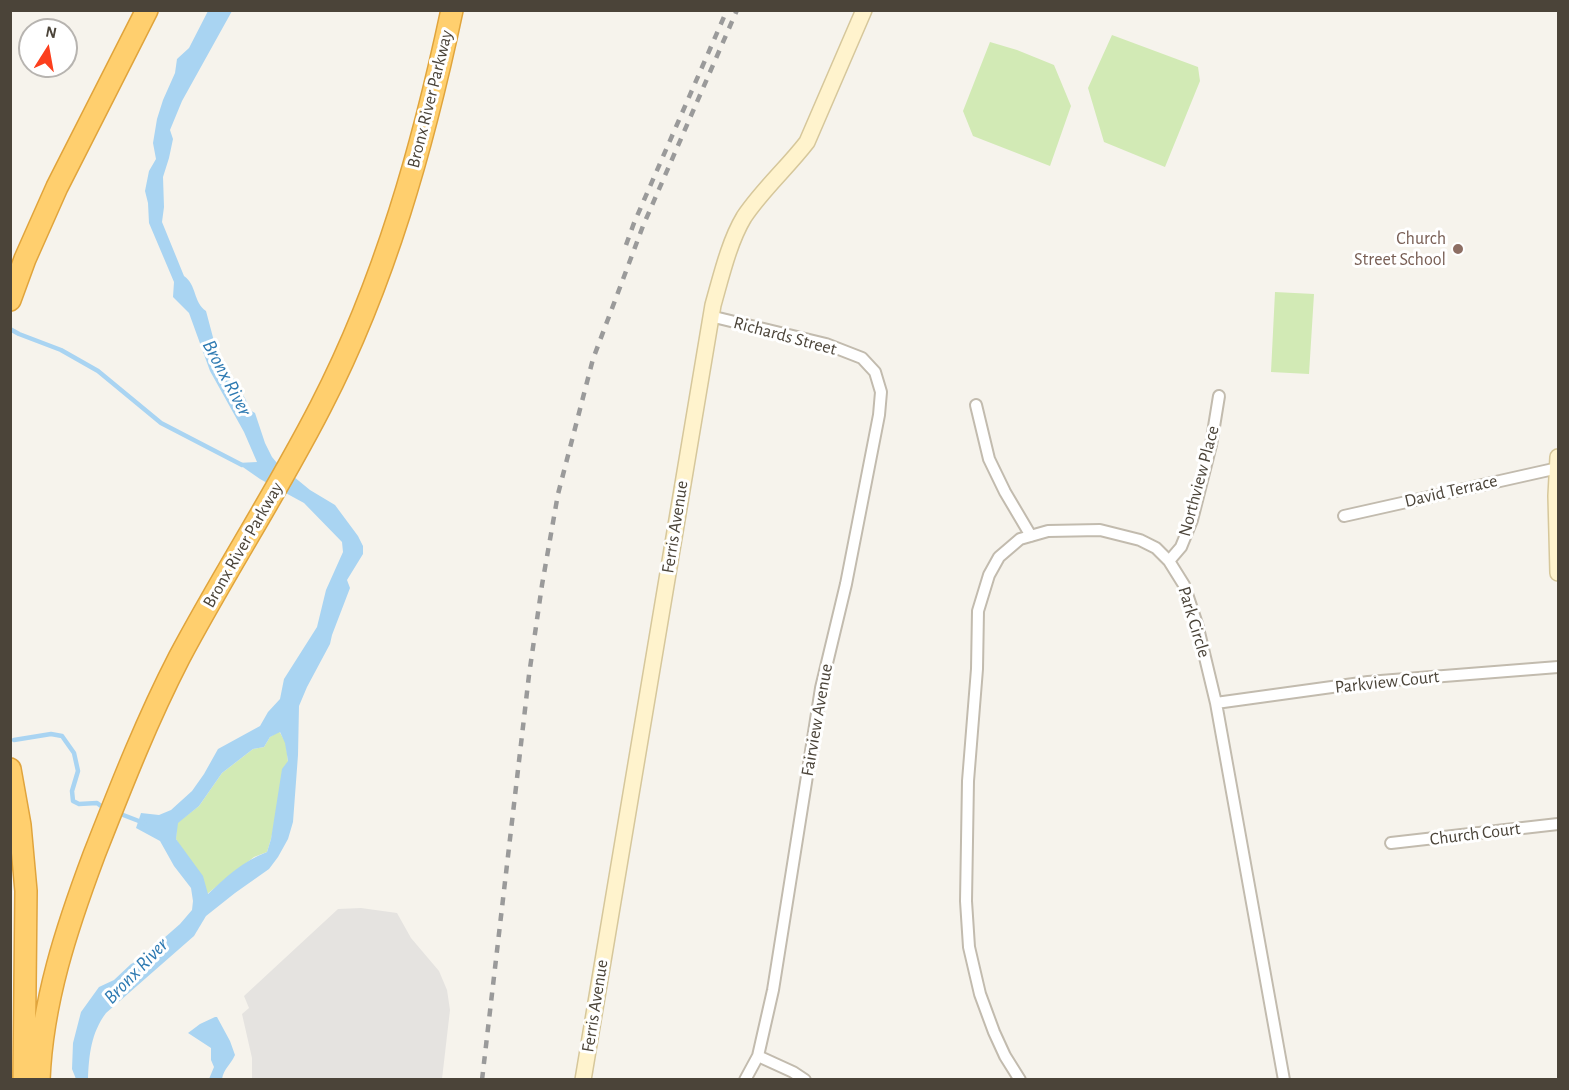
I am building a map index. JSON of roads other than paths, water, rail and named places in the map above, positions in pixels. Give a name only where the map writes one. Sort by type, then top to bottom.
[{"type":"highway","points":[[10,300],[25,259],[57,187],[147,10]]},
{"type":"highway","name":"Bronx River Parkway","points":[[39,1080],[44,1031],[57,965],[77,902],[114,803],[144,730],[179,658],[299,447],[346,354],[385,255],[418,154],[452,10]]},
{"type":"highway","points":[[10,769],[20,819],[26,891],[24,1080]]},
{"type":"street","name":"Ferris Avenue","points":[[583,1080],[710,316],[737,231],[755,202],[807,142],[864,10]]},
{"type":"street","name":"Richards Street","points":[[710,316],[826,344],[862,358],[875,372],[879,386]]},
{"type":"street","name":"Fairview Avenue","points":[[745,1080],[758,1056],[773,990],[821,688],[846,584],[879,415],[881,392],[879,386]]},
{"type":"street","name":"Northview Place","points":[[1169,561],[1181,547],[1192,520],[1211,445],[1219,396]]},
{"type":"street","points":[[976,405],[989,459],[1031,536]]},
{"type":"street","points":[[1558,457],[1556,496],[1558,573]]},
{"type":"street","name":"David Terrace","points":[[1344,516],[1558,468]]},
{"type":"street","name":"Park Circle","points":[[1020,1080],[1005,1056],[991,1023],[980,994],[969,947],[966,901],[968,781],[977,669],[978,611],[989,575],[999,557],[1020,539],[1048,531],[1100,530],[1140,540],[1156,548],[1169,561],[1184,585],[1197,624],[1216,703],[1284,1080]]},
{"type":"street","name":"Parkview Court","points":[[1216,703],[1368,682],[1558,667]]},
{"type":"street","name":"Church Court","points":[[1391,843],[1558,824]]},
{"type":"street","points":[[758,1056],[805,1080]]},
{"type":"water","name":"Bronx River","points":[[208,11],[232,11],[182,101],[170,130],[173,139],[163,177],[162,222],[184,276],[206,311],[219,360],[226,366],[246,400],[248,409],[255,413],[272,457],[310,490],[335,505],[358,536],[363,546],[363,554],[347,580],[350,588],[330,644],[299,706],[293,822],[288,839],[269,869],[206,916],[194,936],[106,1013],[97,1028],[92,1044],[88,1079],[76,1079],[72,1069],[73,1043],[81,1012],[99,987],[114,980],[131,964],[139,960],[180,924],[192,910],[191,888],[174,866],[160,841],[136,828],[141,813],[159,815],[171,810],[192,791],[218,749],[260,726],[268,712],[280,699],[284,679],[317,627],[326,590],[343,552],[342,542],[304,503],[260,479],[237,463],[257,462],[244,432],[210,371],[189,313],[173,297],[174,282],[149,223],[145,191],[149,171],[156,159],[153,143],[157,119],[175,73],[177,59],[189,48]],"holes":[[[280,732],[285,743],[288,761],[282,769],[267,852],[243,865],[208,894],[203,876],[176,839],[178,823],[199,806],[222,773],[253,749],[264,747],[270,737]]]},
{"type":"water","points":[[215,1017],[230,1041],[235,1055],[222,1079],[209,1079],[214,1067],[211,1060],[211,1048],[188,1033]]},
{"type":"waterway","points":[[10,329],[61,350],[98,371],[161,423],[242,465]]},
{"type":"waterway","points":[[14,740],[51,734],[62,736],[74,753],[78,771],[72,791],[73,801],[79,804],[97,803],[105,809]]},
{"type":"waterway","points":[[118,813],[144,823]]},
{"type":"railway","points":[[626,245],[727,10]]},
{"type":"railway","points":[[482,1080],[529,675],[558,494],[593,359],[643,226],[737,10]]},
{"type":"place","name":"Church Street School","points":[[1458,249]]}]
